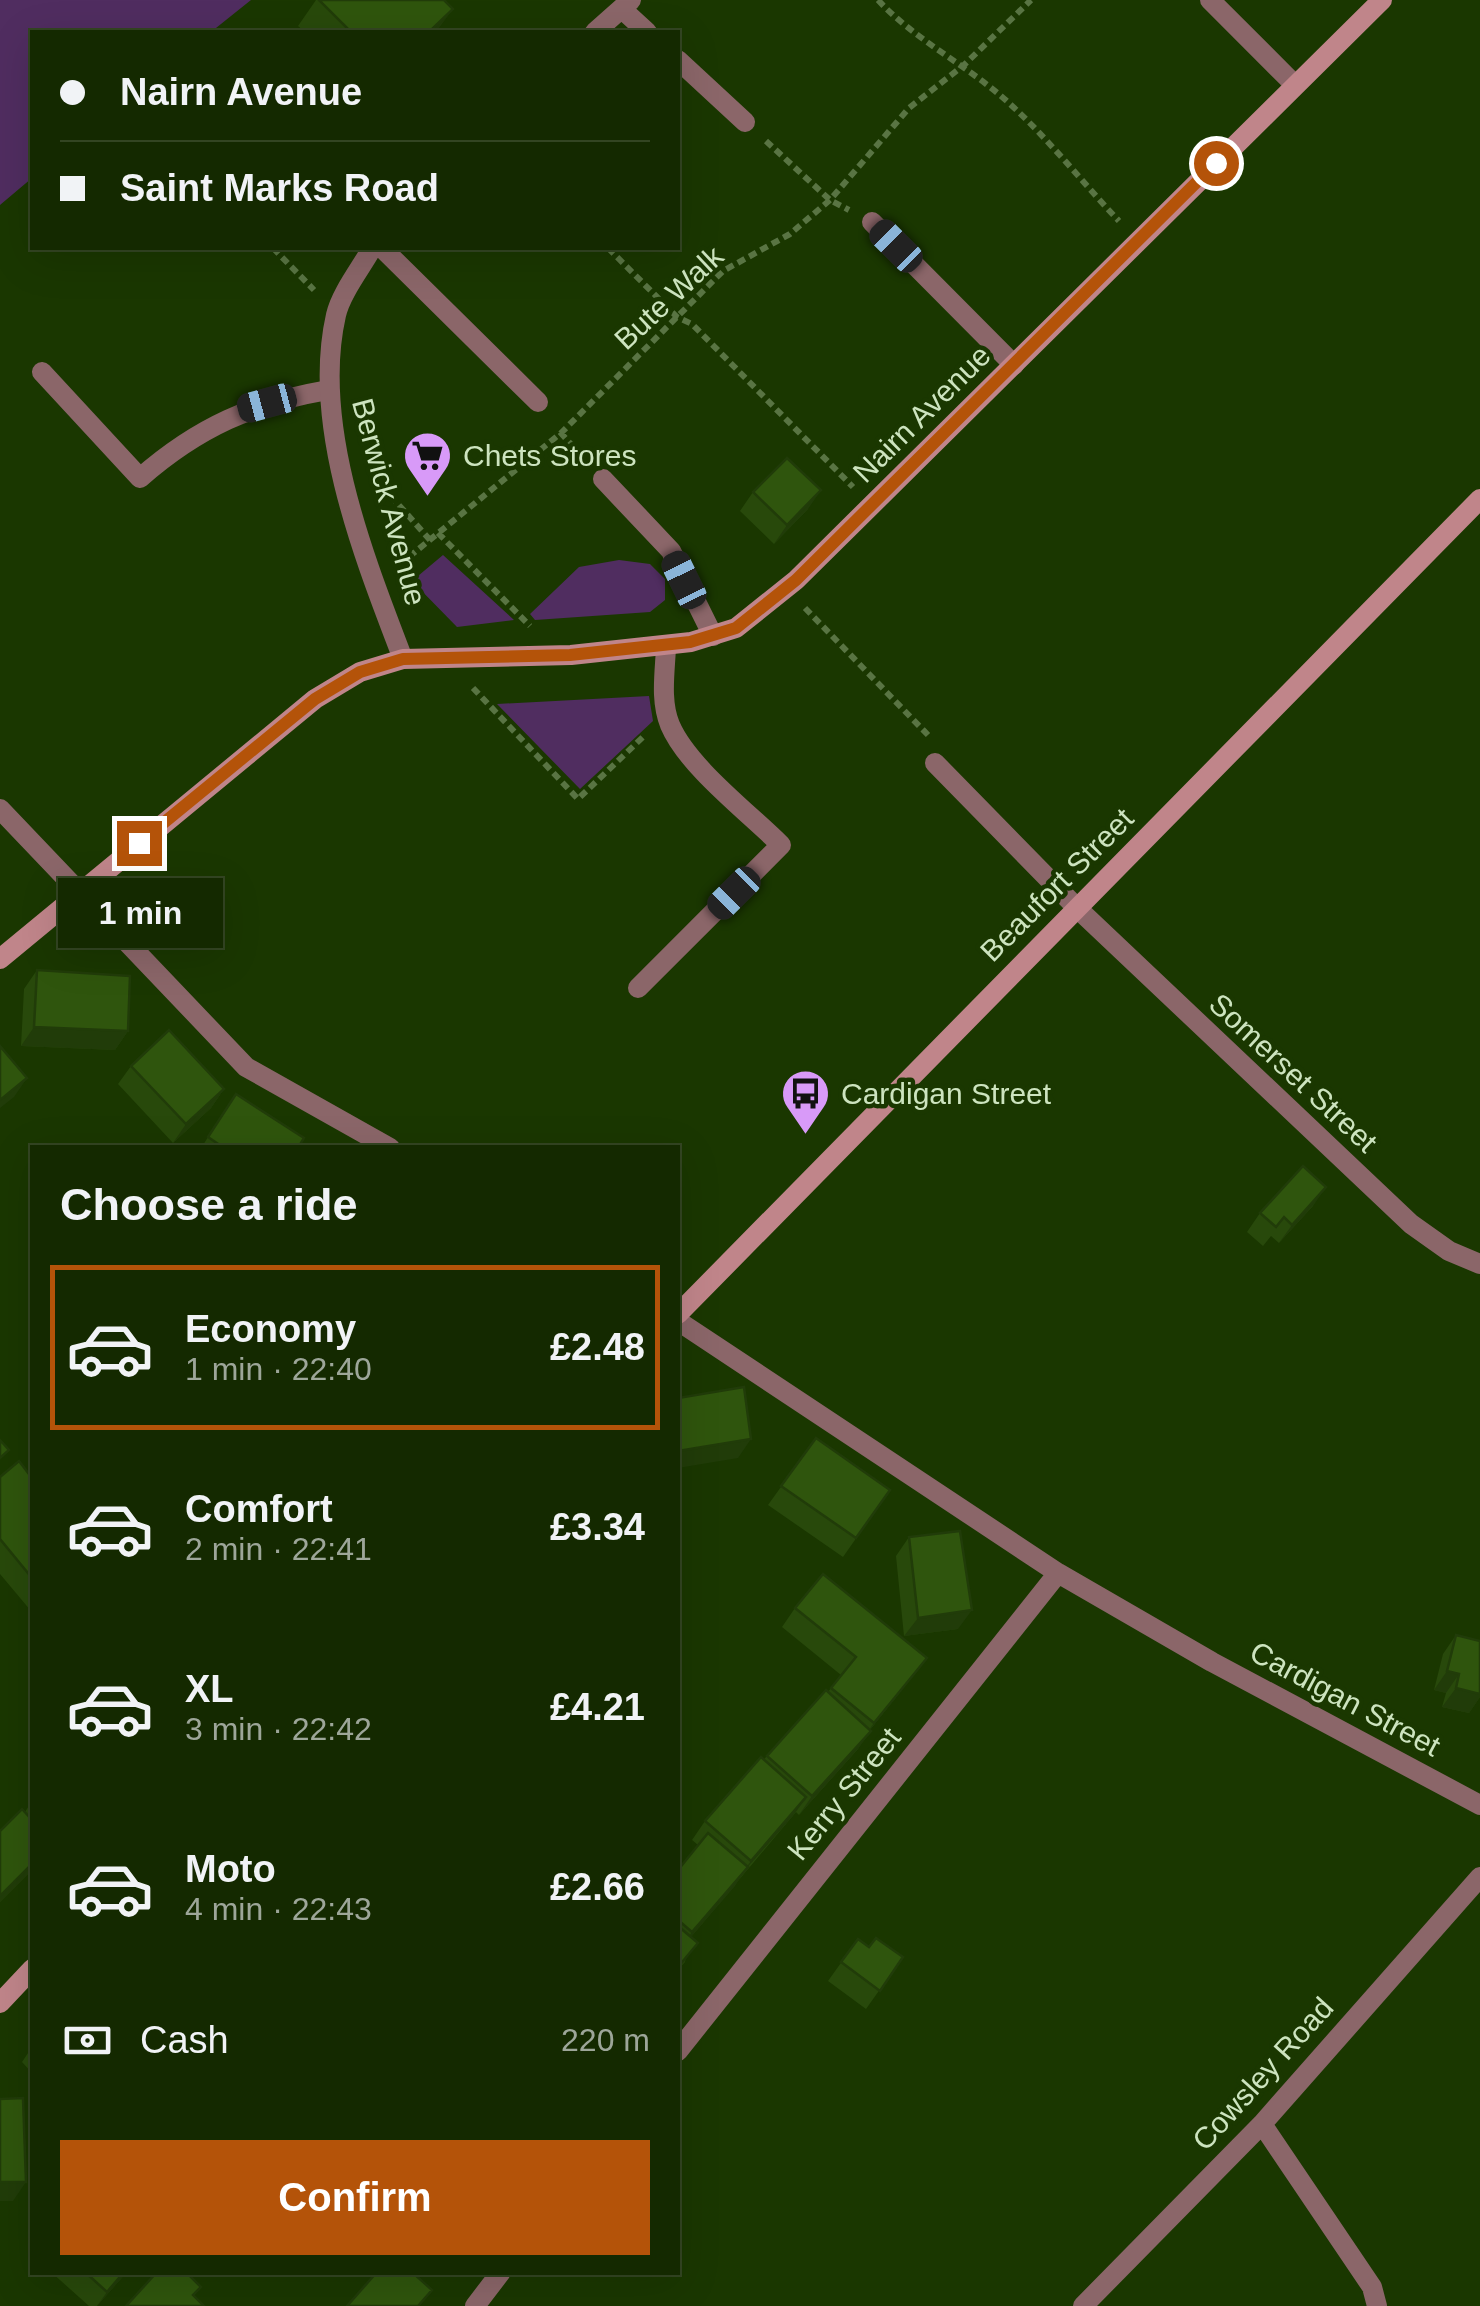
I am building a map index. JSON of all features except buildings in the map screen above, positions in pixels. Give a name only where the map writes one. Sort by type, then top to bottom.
[{"type":"street","points":[[1210,0],[1294,84]]},
{"type":"street","name":"Nairn Avenue","points":[[0,959],[315,699],[360,672],[403,659],[558,655],[666,647],[736,628],[786,589],[872,506],[1382,0]]},
{"type":"street","points":[[597,30],[627,5],[646,30]]},
{"type":"street","points":[[680,62],[745,122]]},
{"type":"street","points":[[872,222],[1014,365]]},
{"type":"street","name":"Berwick Avenue","points":[[371,250],[336,312],[328,390],[332,430],[375,585],[403,659]]},
{"type":"street","points":[[384,250],[538,402]]},
{"type":"street","points":[[42,372],[140,478],[172,449],[226,417],[328,390]]},
{"type":"street","points":[[603,479],[671,552],[712,636]]},
{"type":"street","name":"Beaufort Street","points":[[680,1316],[1480,499]]},
{"type":"street","points":[[638,988],[781,845],[684,749],[667,714],[663,694],[666,647]]},
{"type":"street","name":"Somerset Street","points":[[935,762],[1077,908],[1400,1214],[1449,1252],[1480,1264]]},
{"type":"street","points":[[0,809],[246,1067],[385,1145]]},
{"type":"street","name":"Cardigan Street","points":[[680,1319],[1058,1573],[1212,1662],[1480,1804]]},
{"type":"street","name":"Kerry Street","points":[[680,2048],[1058,1573]]},
{"type":"street","name":"Cowsley Road","points":[[1083,2306],[1262,2124],[1480,1877]]},
{"type":"street","points":[[0,2002],[30,1970]]},
{"type":"street","points":[[1262,2124],[1372,2286],[1376,2306]]},
{"type":"street","points":[[475,2306],[500,2275]]},
{"type":"path","points":[[878,0],[897,21],[964,65],[1006,100],[1138,241]]},
{"type":"path","name":"Bute Walk","points":[[375,585],[560,433],[723,271],[790,234],[830,200],[909,108],[964,65],[1031,0]]},
{"type":"path","points":[[745,122],[830,200],[872,222]]},
{"type":"path","points":[[274,250],[336,312]]},
{"type":"path","points":[[610,250],[677,317],[692,324],[872,506]]},
{"type":"path","points":[[538,402],[560,433],[603,479]]},
{"type":"path","points":[[369,471],[430,540]]},
{"type":"path","points":[[438,533],[558,655]]},
{"type":"path","points":[[786,589],[939,746],[935,762]]},
{"type":"path","points":[[445,658],[578,799],[667,714]]},
{"type":"shaded area","points":[[0,0],[251,0],[214,30],[30,30],[30,180],[0,205]]},
{"type":"shaded area","points":[[443,555],[514,620],[457,627],[412,581]]},
{"type":"shaded area","points":[[619,560],[650,564],[665,579],[665,600],[650,612],[535,620],[530,614],[579,567]]},
{"type":"shaded area","points":[[649,696],[653,721],[580,789],[497,704]]},
{"type":"place","name":"Chets Stores","points":[[428,498]]},
{"type":"place","name":"Cardigan Street","points":[[806,1136]]},
{"type":"route","points":[[139,843],[315,699],[360,672],[403,659],[633,651],[690,642],[736,628],[796,580],[1216,163]]}]
